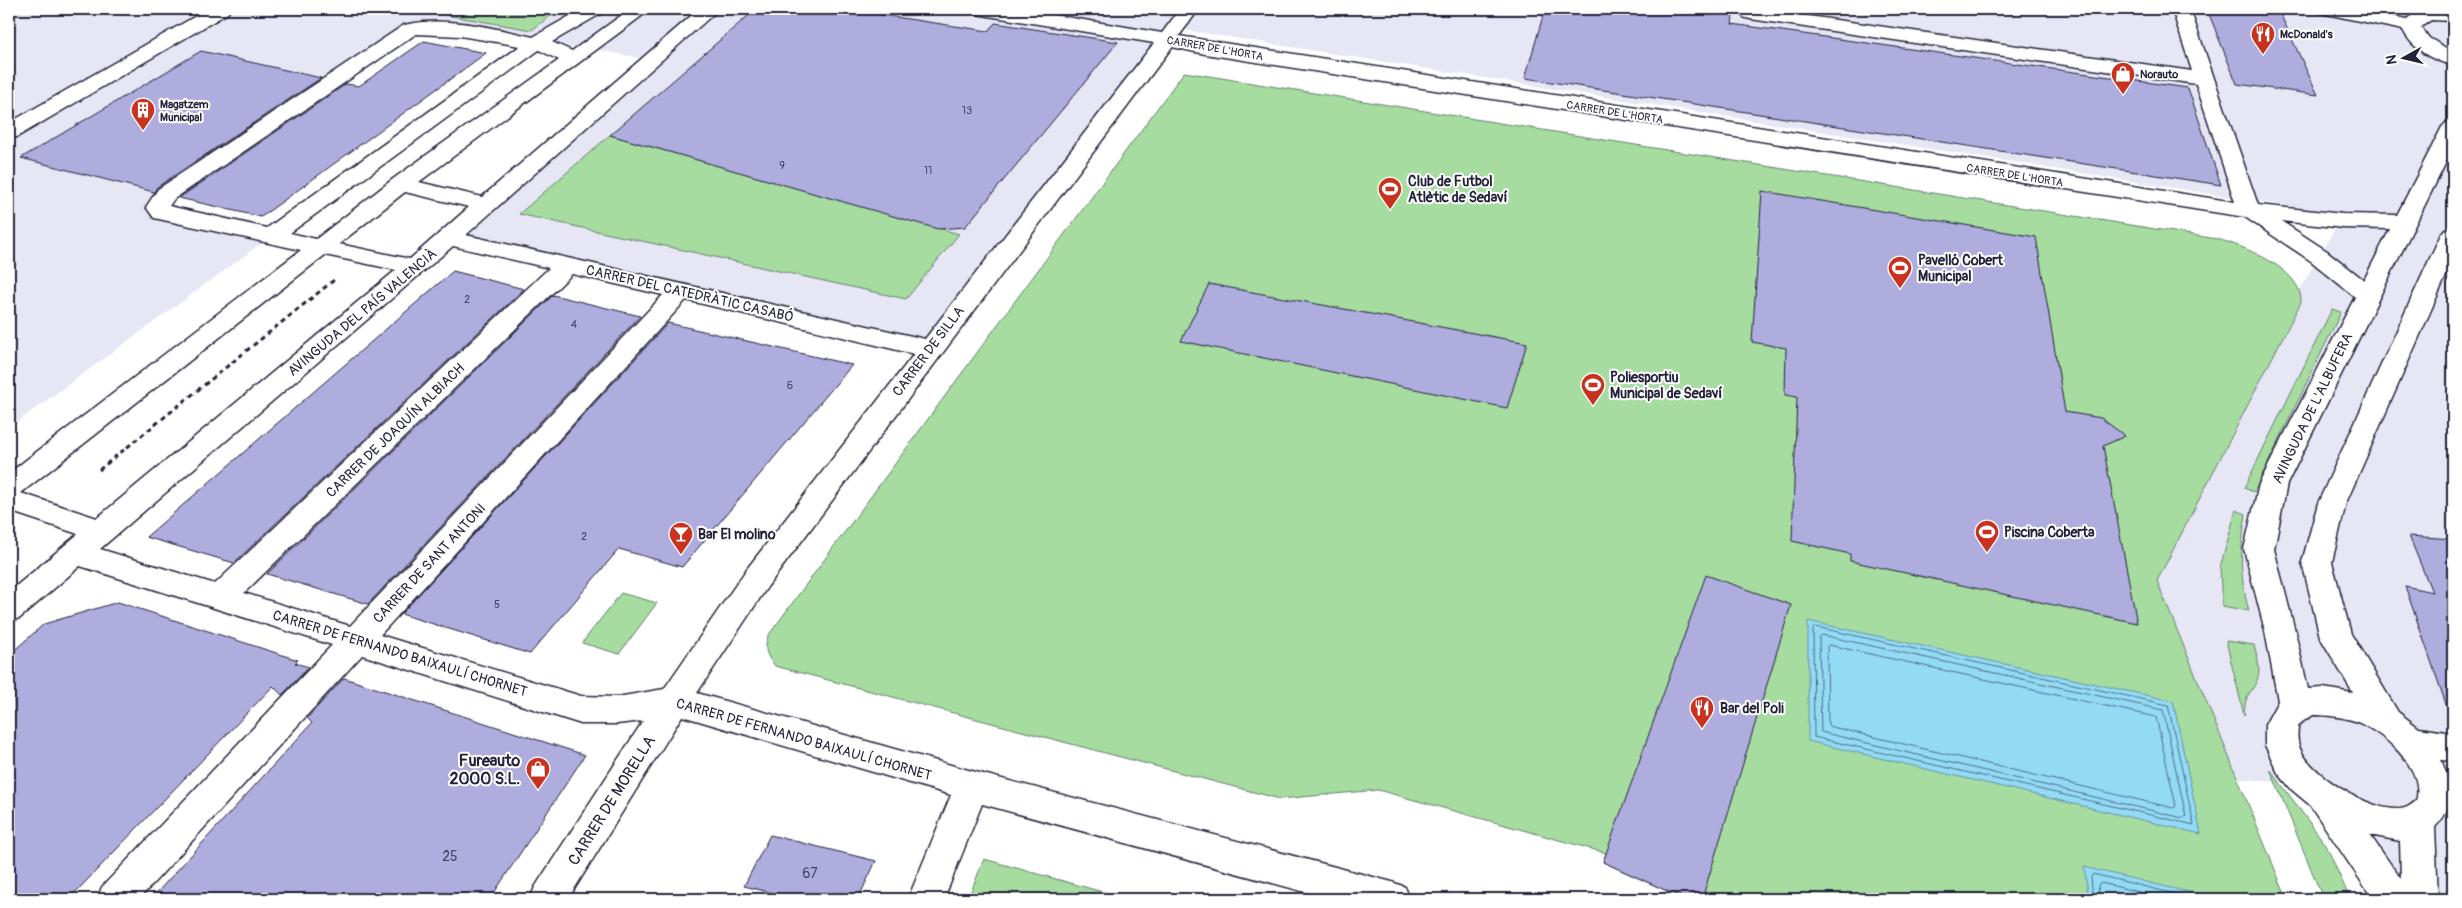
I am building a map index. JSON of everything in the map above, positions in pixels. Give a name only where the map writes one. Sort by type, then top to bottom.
[{"type":"street","points":[[9,132],[222,9]]},
{"type":"street","points":[[270,237],[535,44],[595,9]]},
{"type":"street","points":[[9,488],[401,184],[642,9]]},
{"type":"street","name":"AVINGUDA DEL PAÍS VALENCIÀ","points":[[9,609],[415,268],[710,9]]},
{"type":"street","name":"CARRER DE L'HORTA","points":[[982,9],[1127,31],[1214,49],[2249,211],[2343,221],[2406,222]]},
{"type":"street","name":"CARRER DE SILLA","points":[[674,700],[757,578],[1190,9]]},
{"type":"street","points":[[1751,9],[1750,13],[2204,79]]},
{"type":"street","points":[[2181,9],[2249,211]]},
{"type":"street","points":[[2328,9],[2411,26]]},
{"type":"street","points":[[2411,26],[2415,20],[2425,16],[2448,13]]},
{"type":"street","points":[[415,268],[162,213],[157,207],[166,194],[411,29],[432,26],[535,44],[552,48],[572,60]]},
{"type":"street","points":[[2411,26],[2418,39],[2428,47],[2453,59]]},
{"type":"street","name":"AVINGUDA DE L'ALBUFERA","points":[[2295,706],[2280,631],[2259,549],[2274,484],[2453,127]]},
{"type":"street","points":[[401,184],[488,204]]},
{"type":"street","name":"CARRER DE L'HORTA","points":[[2249,211],[2319,256],[2368,295]]},
{"type":"street","points":[[2387,722],[2336,637],[2317,562],[2332,503],[2453,234]]},
{"type":"street","name":"CARRER DEL CATEDRÀTIC CASABÓ","points":[[450,238],[930,349]]},
{"type":"street","name":"CARRER DE JOAQUÍN ALBIACH","points":[[221,597],[568,264]]},
{"type":"street","name":"CARRER DE SANT ANTONI","points":[[115,899],[681,291]]},
{"type":"street","points":[[9,500],[102,531]]},
{"type":"street","name":"CARRER DE FERNANDO BAIXAULÍ CHORNET","points":[[76,553],[582,710],[612,712],[647,708],[674,700],[972,786],[1392,899]]},
{"type":"street","name":"CARRER DE MORELLA","points":[[548,899],[674,700]]},
{"type":"street","points":[[2420,899],[2436,816],[2443,797],[2440,780],[2430,761],[2414,742],[2387,722],[2362,709],[2336,702],[2313,701],[2295,706],[2284,718],[2280,734],[2286,754],[2300,775],[2321,794],[2345,810],[2370,820],[2396,825],[2436,816]]},
{"type":"street","points":[[2414,742],[2453,747]]},
{"type":"street","points":[[926,899],[972,786]]},
{"type":"street","points":[[2321,794],[2394,899]]},
{"type":"path","points":[[98,470],[334,280]]},
{"type":"shaded area","points":[[9,9],[2453,9],[2453,899],[2401,899],[2341,789],[2237,778],[2157,581],[2301,303],[2299,290],[2343,215],[1172,28],[930,349],[450,238],[652,60],[597,50],[535,44],[422,27],[157,207],[270,237],[9,428]]},
{"type":"green space","points":[[411,9],[560,9],[532,30]]},
{"type":"green space","name":"Poliesportiu Municipal de Sedaví","points":[[1184,72],[2217,239],[2256,253],[2282,269],[2299,290],[2301,302],[2157,581],[2287,899],[1685,899],[1603,862],[1606,853],[1378,790],[1280,799],[775,666],[767,652],[768,636]]},
{"type":"green space","points":[[610,135],[959,234],[906,299],[519,214]]},
{"type":"green space","points":[[2332,309],[2341,312],[2254,492],[2244,488]]},
{"type":"green space","points":[[2236,510],[2246,514],[2242,574],[2249,611],[2222,606],[2220,568]]},
{"type":"green space","points":[[621,593],[657,603],[619,654],[582,643]]},
{"type":"green space","points":[[2226,641],[2254,645],[2257,657],[2258,677],[2247,697],[2244,715]]},
{"type":"green space","points":[[2270,769],[2326,845],[2350,899],[2322,896]]},
{"type":"green space","points":[[984,859],[1128,899],[968,899]]},
{"type":"water","points":[[1808,621],[2173,701],[2201,834],[1808,741]]},
{"type":"water","points":[[2084,867],[2217,899],[2089,899]]},
{"type":"building","points":[[756,9],[880,9],[875,14],[988,31],[995,23],[1118,42],[965,227],[938,229],[610,135]]},
{"type":"building","points":[[1545,9],[1734,9],[1732,24],[2188,88],[2221,185],[1525,78]]},
{"type":"building","name":"McDonald's","points":[[2207,9],[2278,9],[2318,95],[2237,84]]},
{"type":"building","points":[[424,41],[486,53],[261,217],[179,198],[346,84],[359,86]]},
{"type":"building","name":"Magatzem Municipal","points":[[201,51],[321,78],[157,187],[154,192],[21,158]]},
{"type":"building","points":[[1762,191],[2036,237],[2065,412],[2101,418],[2125,436],[2103,446],[2137,623],[1850,561],[1850,554],[1792,541],[1797,397],[1785,395],[1786,348],[1752,342]]},
{"type":"building","points":[[453,271],[524,289],[234,563],[146,537]]},
{"type":"building","points":[[1209,284],[1527,343],[1507,408],[1181,341]]},
{"type":"building","points":[[553,295],[640,316],[368,604],[267,574]]},
{"type":"building","points":[[668,323],[852,365],[682,567],[619,549],[530,654],[401,614]]},
{"type":"building","points":[[2409,536],[2453,539],[2453,712],[2449,713],[2405,586],[2432,592]]},
{"type":"building","name":"Bar del Poli","points":[[1706,575],[1791,605],[1702,899],[1685,899],[1603,862]]},
{"type":"building","points":[[118,602],[298,660],[295,663],[309,667],[282,695],[273,686],[69,899],[9,899],[9,655],[44,624]]},
{"type":"building","points":[[344,678],[585,755],[490,899],[151,899],[312,723],[307,718]]},
{"type":"building","points":[[770,835],[876,861],[858,899],[798,899],[744,886]]},
{"type":"place","name":"McDonald's","points":[[2263,55]]},
{"type":"place","name":"Norauto","points":[[2123,95]]},
{"type":"place","name":"Magatzem Municipal","points":[[143,131]]},
{"type":"place","name":"Club de Futbol Atlètic de Sedaví","points":[[1390,210]]},
{"type":"place","name":"Pavelló Cobert Municipal","points":[[1900,289]]},
{"type":"place","name":"Poliesportiu Municipal de Sedaví","points":[[1593,406]]},
{"type":"place","name":"Piscina Coberta","points":[[1987,553]]},
{"type":"place","name":"Bar El molino","points":[[681,555]]},
{"type":"place","name":"Bar del Poli","points":[[1702,729]]},
{"type":"place","name":"Fureauto 2000 S.L.","points":[[538,790]]}]
